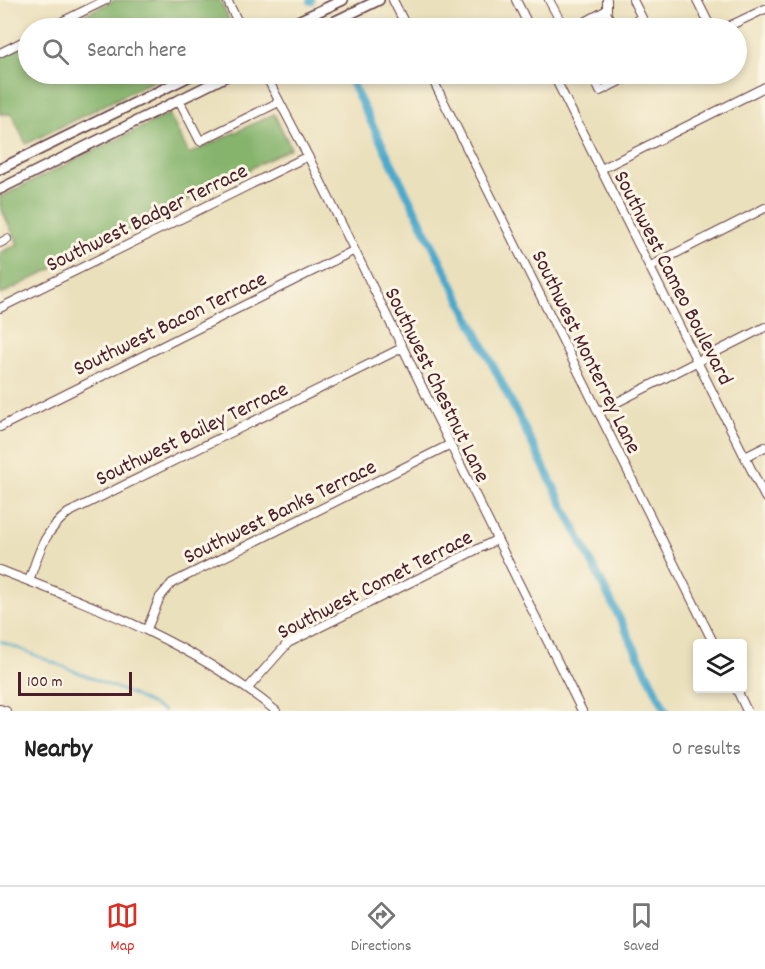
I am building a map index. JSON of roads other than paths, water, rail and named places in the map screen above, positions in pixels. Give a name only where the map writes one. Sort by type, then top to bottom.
[{"type":"main road","points":[[304,18],[343,0]]},
{"type":"main road","points":[[342,18],[379,0]]},
{"type":"main road","points":[[0,169],[174,84]]},
{"type":"main road","points":[[0,189],[211,84]]},
{"type":"street","points":[[69,18],[106,0]]},
{"type":"street","points":[[227,0],[236,18]]},
{"type":"street","points":[[393,0],[402,18]]},
{"type":"street","points":[[516,0],[525,18]]},
{"type":"street","points":[[549,0],[559,18]]},
{"type":"street","points":[[592,18],[605,11],[608,0]]},
{"type":"street","points":[[633,0],[642,18]]},
{"type":"street","points":[[697,0],[706,18]]},
{"type":"street","points":[[746,18],[765,9]]},
{"type":"street","points":[[605,11],[610,18]]},
{"type":"street","points":[[0,53],[18,44]]},
{"type":"street","name":"Southwest Chestnut Lane","points":[[269,84],[308,156],[582,711]]},
{"type":"street","name":"Southwest Monterrey Lane","points":[[435,84],[712,639]]},
{"type":"street","name":"Southwest Cameo Boulevard","points":[[558,84],[765,497]]},
{"type":"street","points":[[596,84],[600,91],[614,84]]},
{"type":"street","points":[[601,169],[765,87]]},
{"type":"street","points":[[179,100],[200,141],[279,102]]},
{"type":"street","name":"Southwest Badger Terrace","points":[[0,308],[308,156]]},
{"type":"street","points":[[649,267],[765,208]]},
{"type":"street","name":"Southwest Bacon Terrace","points":[[0,427],[353,251]]},
{"type":"street","points":[[598,412],[765,327]]},
{"type":"street","name":"Southwest Bailey Terrace","points":[[29,581],[44,539],[53,525],[68,513],[402,348]]},
{"type":"street","name":"Southwest Banks Terrace","points":[[147,629],[160,597],[172,583],[449,445]]},
{"type":"street","points":[[745,457],[765,447]]},
{"type":"street","name":"Southwest Comet Terrace","points":[[248,688],[288,643],[496,540]]},
{"type":"street","points":[[0,570],[147,629],[218,667],[276,711]]},
{"type":"street","points":[[738,693],[747,711]]},
{"type":"street","points":[[0,709],[6,711]]},
{"type":"waterway","points":[[352,84],[666,711]]},
{"type":"waterway","points":[[0,641],[131,694],[164,711]]}]
